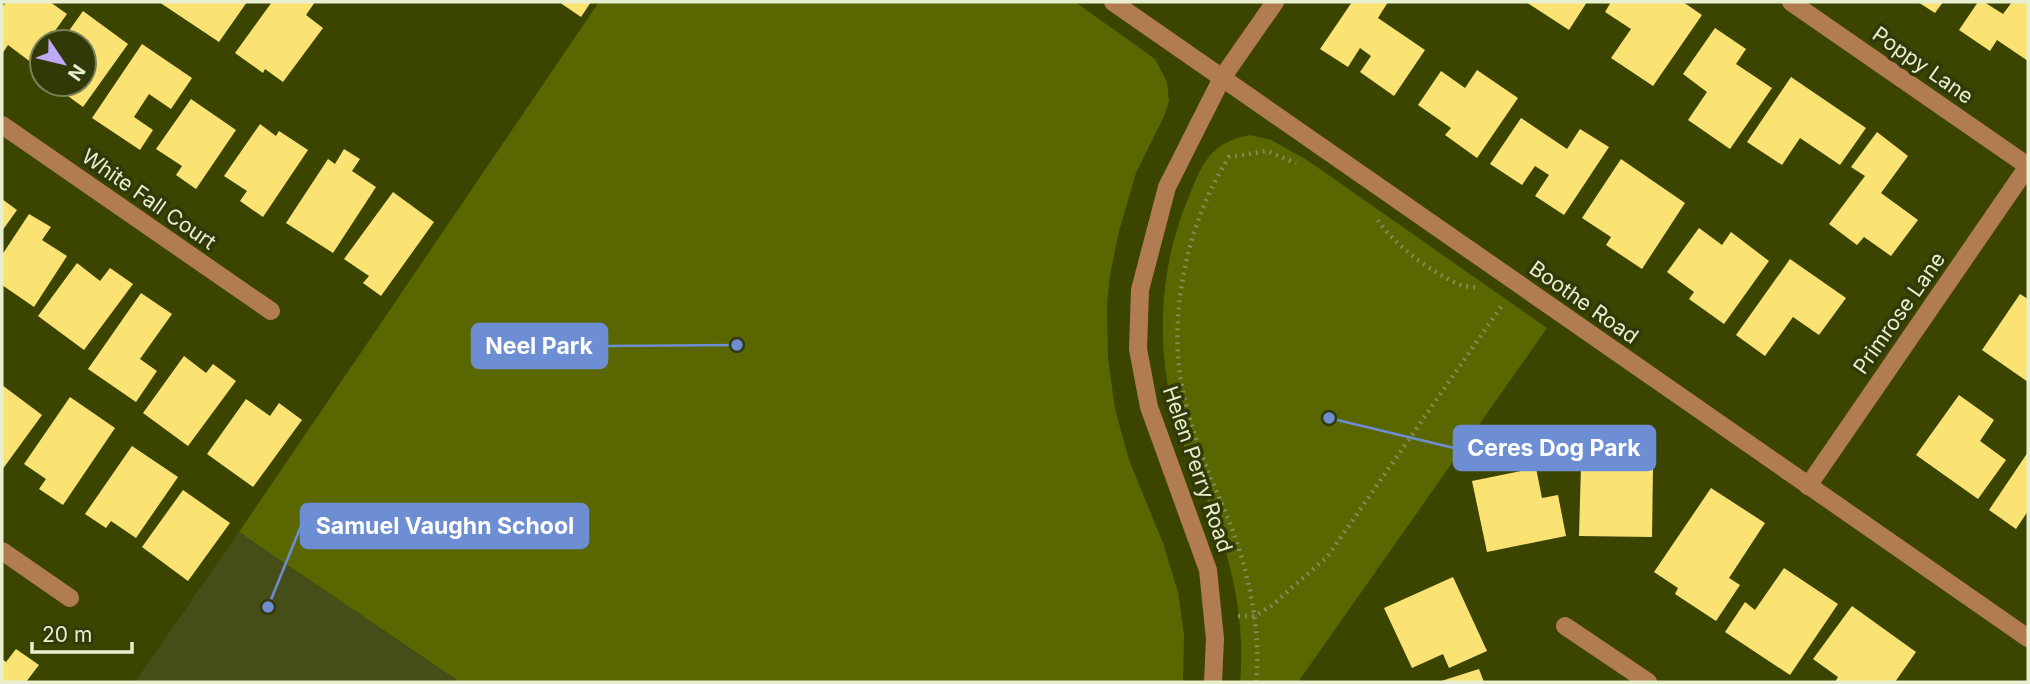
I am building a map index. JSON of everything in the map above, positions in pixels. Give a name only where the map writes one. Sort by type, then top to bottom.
[{"type":"street","name":"Boothe Road","points":[[1113,2],[2028,639]]},
{"type":"street","name":"Helen Perry Road","points":[[1213,682],[1216,639],[1208,570],[1149,407],[1138,348],[1140,290],[1167,187],[1222,78],[1275,2]]},
{"type":"street","name":"Poppy Lane","points":[[1791,2],[2028,166]]},
{"type":"street","name":"White Fall Court","points":[[2,125],[271,311]]},
{"type":"street","name":"Primrose Lane","points":[[1808,486],[2028,166]]},
{"type":"street","points":[[2,551],[70,598]]},
{"type":"street","points":[[1566,626],[1648,682]]},
{"type":"path","points":[[1256,682],[1255,616],[1239,548],[1192,424],[1180,375],[1179,323],[1183,281],[1193,230],[1216,177],[1229,157],[1267,151],[1299,164]]},
{"type":"path","points":[[1369,212],[1378,218],[1393,241],[1426,264],[1458,285],[1477,287],[1486,293]]},
{"type":"path","points":[[1238,616],[1255,616],[1271,606],[1335,547],[1504,305],[1495,299]]},
{"type":"shaded area","points":[[599,2],[1075,2],[1155,59],[1167,82],[1169,101],[1136,173],[1119,231],[1107,305],[1108,358],[1115,409],[1129,460],[1163,543],[1178,592],[1184,635],[1183,682],[460,682],[239,532]]},
{"type":"shaded area","points":[[1250,135],[1271,140],[1307,160],[1547,328],[1298,682],[1240,682],[1240,627],[1231,571],[1216,522],[1178,428],[1163,342],[1163,312],[1171,254],[1178,226],[1198,175],[1209,157],[1225,143]]},
{"type":"shaded area","points":[[239,532],[460,682],[135,682]]},
{"type":"building","points":[[6,2],[50,2],[67,14],[57,28],[28,28],[28,60],[8,45],[2,54],[2,8]]},
{"type":"building","points":[[159,2],[247,2],[219,42]]},
{"type":"building","points":[[272,2],[315,2],[306,15],[323,28],[283,82],[265,69],[263,73],[235,53]]},
{"type":"building","points":[[559,2],[591,2],[581,17]]},
{"type":"building","points":[[1352,2],[1388,2],[1378,18],[1425,50],[1394,96],[1360,72],[1371,56],[1360,48],[1348,67],[1320,49]]},
{"type":"building","points":[[1526,2],[1587,2],[1569,30]]},
{"type":"building","points":[[1611,2],[1683,2],[1702,15],[1653,86],[1611,58],[1631,29],[1605,12]]},
{"type":"building","points":[[1918,2],[1943,2],[1935,13]]},
{"type":"building","points":[[1978,2],[1984,2],[2003,14],[2012,2],[2028,2],[2028,61],[1997,40],[1990,51],[1959,30]]},
{"type":"building","points":[[83,11],[128,44],[98,86],[98,28],[71,28]]},
{"type":"building","points":[[1715,28],[1746,49],[1736,64],[1772,88],[1730,149],[1688,120],[1707,92],[1683,74]]},
{"type":"building","points":[[142,44],[192,78],[171,109],[149,94],[134,117],[153,130],[140,150],[92,118]]},
{"type":"building","points":[[1477,70],[1518,98],[1477,158],[1445,135],[1451,128],[1418,105],[1441,71],[1465,88]]},
{"type":"building","points":[[1791,77],[1866,128],[1840,165],[1800,138],[1782,165],[1747,142]]},
{"type":"building","points":[[71,98],[89,98],[83,107]]},
{"type":"building","points":[[191,99],[236,130],[196,189],[176,175],[182,166],[156,149]]},
{"type":"building","points":[[1521,118],[1567,149],[1580,129],[1609,147],[1564,215],[1535,196],[1549,175],[1535,166],[1522,185],[1490,164]]},
{"type":"building","points":[[260,124],[276,136],[279,131],[308,150],[263,217],[240,201],[247,191],[224,176]]},
{"type":"building","points":[[1877,132],[1908,156],[1881,193],[1918,220],[1891,256],[1864,237],[1857,245],[1829,224],[1865,176],[1851,167]]},
{"type":"building","points":[[344,149],[360,159],[352,171],[376,187],[333,253],[286,223],[328,159],[335,164]]},
{"type":"building","points":[[1621,159],[1685,203],[1642,269],[1606,245],[1611,237],[1582,218]]},
{"type":"building","points":[[393,192],[434,222],[381,296],[363,283],[369,276],[344,259]]},
{"type":"building","points":[[2,199],[17,210],[2,231]]},
{"type":"building","points":[[29,214],[51,227],[42,240],[67,256],[34,307],[2,285],[2,255]]},
{"type":"building","points":[[1699,228],[1722,245],[1731,232],[1769,261],[1724,324],[1689,299],[1694,292],[1667,272]]},
{"type":"building","points":[[1790,259],[1846,298],[1819,335],[1793,317],[1765,356],[1736,335]]},
{"type":"building","points":[[77,263],[100,281],[110,268],[133,284],[84,350],[38,316]]},
{"type":"building","points":[[141,293],[172,314],[140,359],[157,371],[136,402],[88,369]]},
{"type":"building","points":[[2020,294],[2028,299],[2028,382],[1982,350]]},
{"type":"building","points":[[184,356],[206,373],[213,364],[236,381],[188,446],[143,413]]},
{"type":"building","points":[[2,385],[42,415],[2,470]]},
{"type":"building","points":[[1959,395],[1994,420],[1980,441],[2006,460],[1978,499],[1916,455]]},
{"type":"building","points":[[70,397],[115,428],[63,505],[39,489],[46,479],[24,464]]},
{"type":"building","points":[[246,399],[270,416],[279,403],[302,420],[253,487],[207,454]]},
{"type":"building","points":[[132,446],[178,477],[136,538],[111,521],[106,528],[85,514]]},
{"type":"building","points":[[2028,452],[2028,511],[2016,529],[1989,510]]},
{"type":"building","points":[[1581,466],[1653,467],[1652,537],[1579,536]]},
{"type":"building","points":[[1536,468],[1542,498],[1558,495],[1566,536],[1487,552],[1472,481]]},
{"type":"building","points":[[1711,488],[1765,523],[1729,578],[1740,585],[1716,621],[1675,594],[1678,588],[1654,572]]},
{"type":"building","points":[[183,490],[230,523],[188,581],[142,547]]},
{"type":"building","points":[[1784,568],[1838,604],[1790,675],[1725,632],[1745,602],[1755,610]]},
{"type":"building","points":[[1453,577],[1487,651],[1449,668],[1443,654],[1412,668],[1384,608]]},
{"type":"building","points":[[1852,606],[1916,652],[1895,682],[1835,682],[1838,677],[1813,659]]},
{"type":"building","points":[[16,649],[39,665],[26,682],[2,682],[2,659],[6,662]]},
{"type":"building","points":[[1479,669],[1484,682],[1438,682]]},
{"type":"place","name":"Neel Park","points":[[737,345]]},
{"type":"place","name":"Ceres Dog Park","points":[[1329,418]]},
{"type":"place","name":"Samuel Vaughn School","points":[[268,607]]}]
